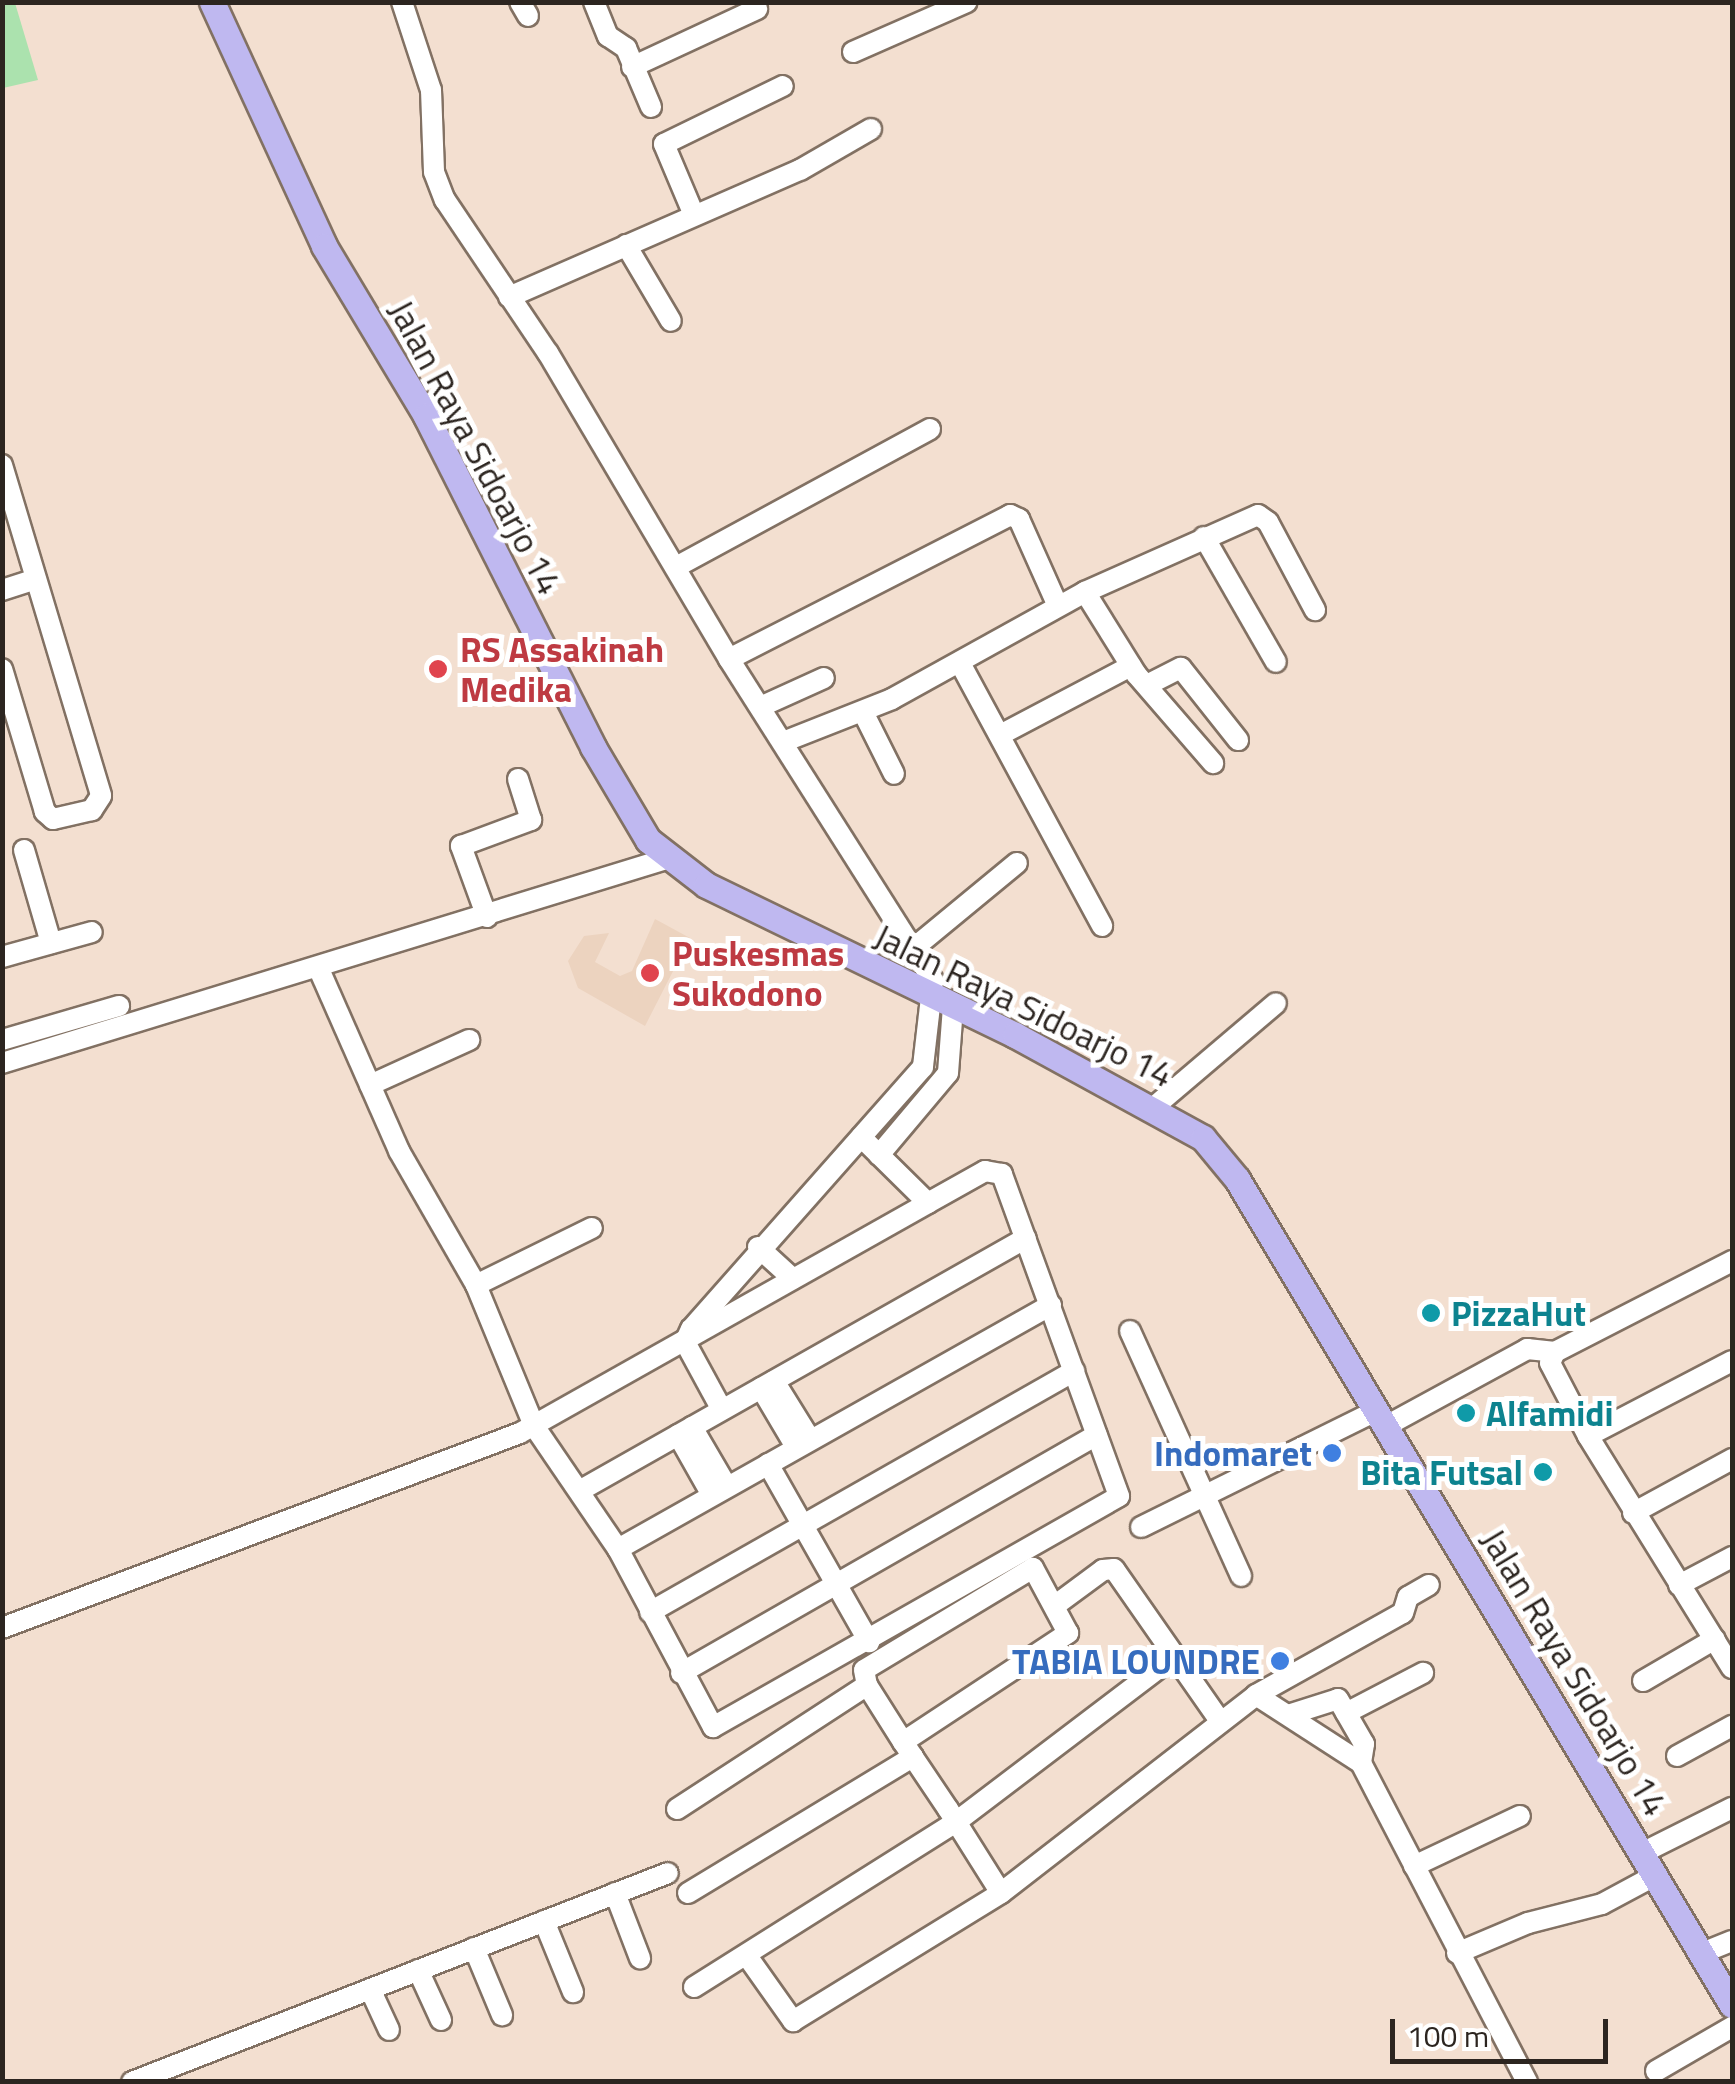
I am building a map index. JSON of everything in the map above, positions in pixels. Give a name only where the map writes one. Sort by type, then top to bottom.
[{"type":"main road","name":"Jalan Raya Sidoarjo 14","points":[[220,5],[324,246],[438,439],[619,797],[666,859],[1154,1107],[1204,1138],[1237,1179],[1732,2005]]},
{"type":"street","points":[[402,2],[430,90],[438,187],[510,297],[760,707],[931,972],[943,1002],[948,1073],[879,1155]]},
{"type":"street","points":[[594,2],[652,108]]},
{"type":"street","points":[[853,52],[967,2]]},
{"type":"street","points":[[632,67],[757,9]]},
{"type":"street","points":[[694,215],[664,144],[783,86]]},
{"type":"street","points":[[510,297],[800,170],[871,128]]},
{"type":"street","points":[[626,245],[671,321]]},
{"type":"street","points":[[676,567],[930,429]]},
{"type":"street","points":[[2,464],[101,796],[92,810],[53,819],[45,812],[2,670]]},
{"type":"street","points":[[730,658],[1010,515],[1019,519],[1058,606]]},
{"type":"street","points":[[783,742],[863,712],[960,663],[1085,592],[1204,537],[1263,516],[1315,610]]},
{"type":"street","points":[[1204,537],[1276,662]]},
{"type":"street","points":[[2,590],[35,579]]},
{"type":"street","points":[[1085,592],[1131,666],[1212,763]]},
{"type":"street","points":[[960,663],[1102,926]]},
{"type":"street","points":[[1000,735],[1131,666]]},
{"type":"street","points":[[1147,686],[1181,668],[1238,740]]},
{"type":"street","points":[[760,707],[824,678]]},
{"type":"street","points":[[863,712],[894,774]]},
{"type":"street","points":[[487,917],[461,846],[530,820],[518,779]]},
{"type":"street","points":[[24,850],[51,943]]},
{"type":"street","points":[[2,1063],[666,859]]},
{"type":"street","points":[[915,947],[1017,863]]},
{"type":"street","points":[[2,957],[92,932]]},
{"type":"street","points":[[2,1628],[534,1426],[985,1171],[998,1172],[1026,1238],[1097,1435],[1116,1500],[719,1727],[708,1724],[618,1550],[582,1490],[534,1426],[476,1285],[399,1151],[318,967]]},
{"type":"street","points":[[690,1336],[758,1247],[883,1116],[923,1067],[943,1002]]},
{"type":"street","points":[[1154,1107],[1276,1003]]},
{"type":"street","points":[[2,1040],[119,1006]]},
{"type":"street","points":[[370,1085],[469,1040]]},
{"type":"street","points":[[923,1067],[948,1073]]},
{"type":"street","points":[[883,1116],[899,1133]]},
{"type":"street","points":[[861,1137],[928,1202]]},
{"type":"street","points":[[476,1285],[592,1228]]},
{"type":"street","points":[[582,1490],[1026,1238]]},
{"type":"street","points":[[758,1247],[793,1279]]},
{"type":"street","points":[[1141,1527],[1527,1348],[1555,1352],[1732,1261]]},
{"type":"street","points":[[618,1550],[1051,1305]]},
{"type":"street","points":[[1130,1331],[1202,1498],[1241,1576]]},
{"type":"street","points":[[690,1336],[727,1406]]},
{"type":"street","points":[[1555,1352],[1550,1363],[1588,1436],[1633,1513],[1726,1652],[1643,1680]]},
{"type":"street","points":[[1588,1436],[1732,1361]]},
{"type":"street","points":[[650,1612],[801,1530],[1074,1372]]},
{"type":"street","points":[[767,1384],[803,1443]]},
{"type":"street","points":[[685,1431],[719,1491]]},
{"type":"street","points":[[682,1673],[1097,1435]]},
{"type":"street","points":[[1633,1513],[1732,1460]]},
{"type":"street","points":[[762,1467],[869,1642]]},
{"type":"street","points":[[1680,1585],[1732,1557]]},
{"type":"street","points":[[688,1893],[908,1749],[1065,1636],[1070,1626],[1058,1604],[1035,1570],[1026,1569],[864,1670],[868,1685],[908,1749],[1001,1893]]},
{"type":"street","points":[[1058,1604],[1103,1570],[1114,1569],[1220,1721]]},
{"type":"street","points":[[747,1956],[793,2021],[1001,1893],[1220,1721],[1256,1695],[1403,1613],[1408,1597],[1428,1584]]},
{"type":"street","points":[[694,1988],[1043,1756],[1174,1656]]},
{"type":"street","points":[[1346,1713],[1423,1673]]},
{"type":"street","points":[[678,1809],[868,1685]]},
{"type":"street","points":[[1256,1695],[1361,1763],[1527,2082]]},
{"type":"street","points":[[1288,1716],[1336,1698],[1364,1744],[1361,1763]]},
{"type":"street","points":[[1677,1756],[1732,1726]]},
{"type":"street","points":[[1457,1953],[1528,1923],[1602,1904],[1649,1864],[1732,1808]]},
{"type":"street","points":[[1414,1866],[1520,1816]]},
{"type":"street","points":[[132,2082],[668,1872]]},
{"type":"street","points":[[615,1894],[640,1958]]},
{"type":"street","points":[[544,1921],[573,1992]]},
{"type":"street","points":[[1702,1954],[1732,1940]]},
{"type":"street","points":[[474,1948],[502,2015]]},
{"type":"street","points":[[418,1970],[441,2020]]},
{"type":"street","points":[[370,1989],[389,2030]]},
{"type":"street","points":[[1656,2071],[1732,2027]]},
{"type":"shaded area","name":"Puskesmas Sukodono","points":[[655,919],[690,938],[645,1026],[578,988],[568,961],[584,936],[609,933],[595,962],[620,976],[632,971]]},
{"type":"green space","points":[[2,3],[15,3],[38,80],[3,88]]},
{"type":"place","name":"RS Assakinah Medika","points":[[438,669]]},
{"type":"place","name":"Puskesmas Sukodono","points":[[650,973]]},
{"type":"place","name":"PizzaHut","points":[[1431,1313]]},
{"type":"place","name":"Alfamidi","points":[[1466,1413]]},
{"type":"place","name":"Indomaret","points":[[1332,1453]]},
{"type":"place","name":"Bita Futsal","points":[[1543,1472]]},
{"type":"place","name":"TABIA LOUNDRE","points":[[1280,1661]]}]
